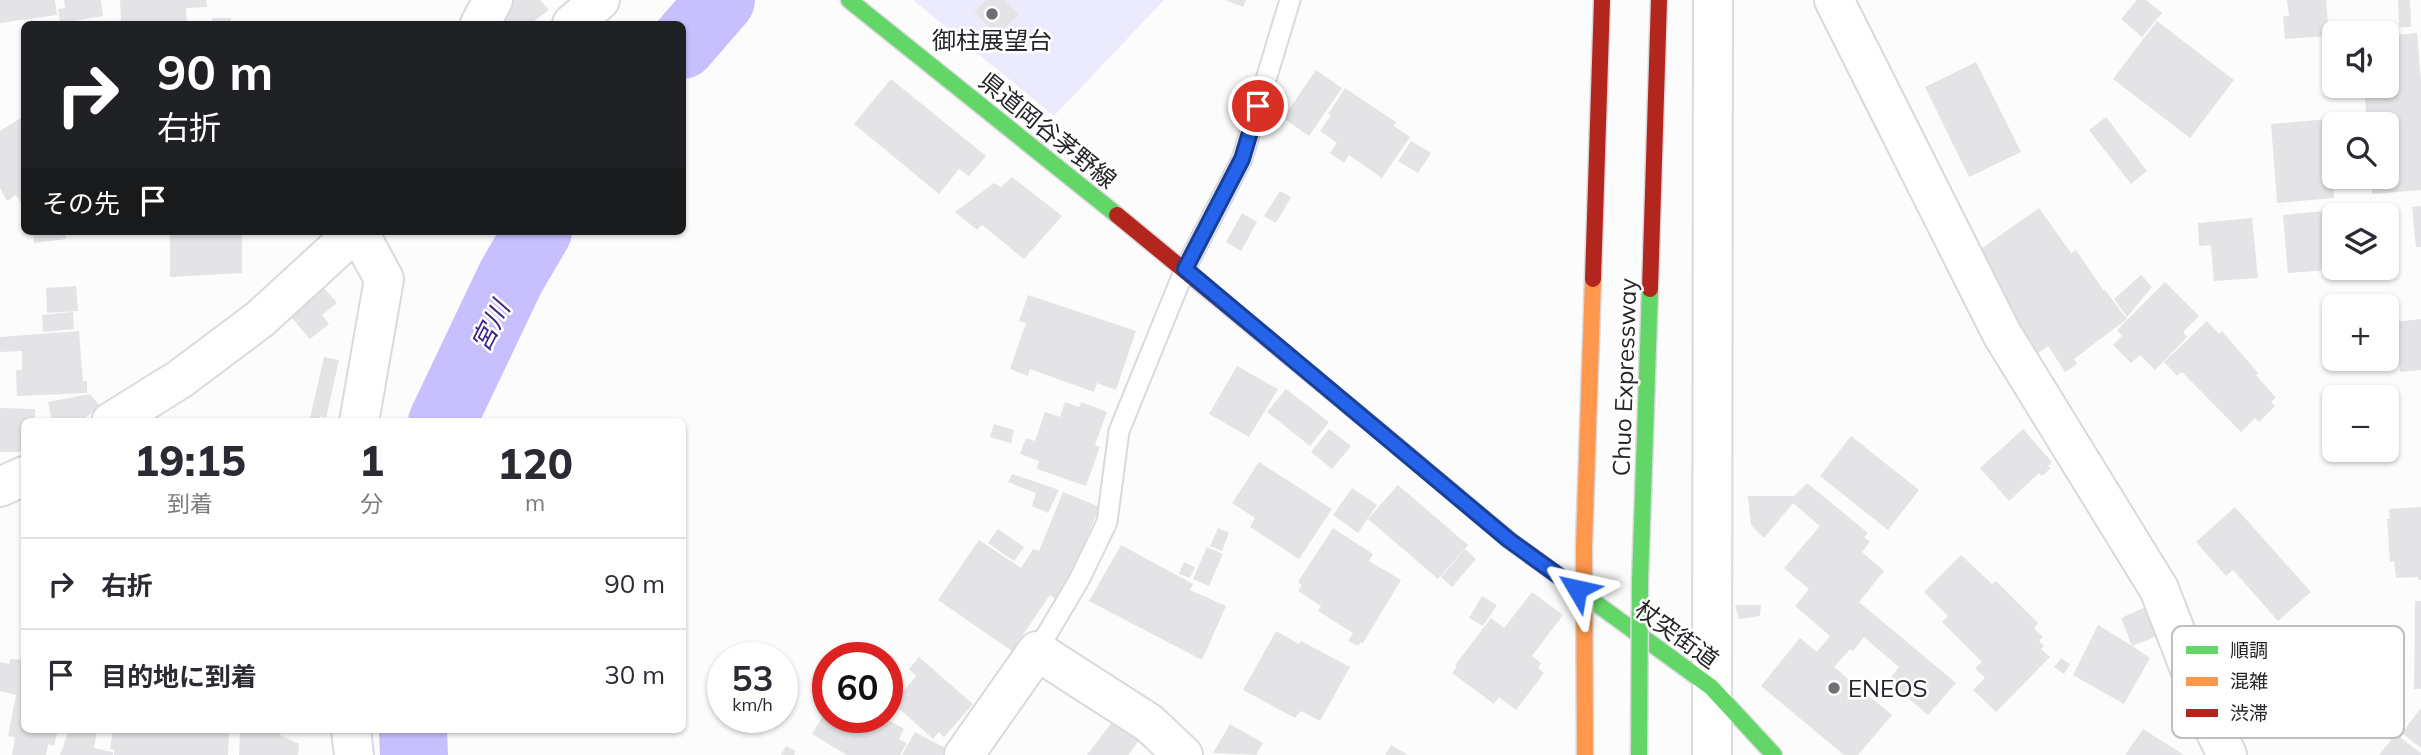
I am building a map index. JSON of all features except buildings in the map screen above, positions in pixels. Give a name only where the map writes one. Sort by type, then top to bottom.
[{"type":"main road","name":"県道岡谷茅野線","points":[[849,0],[1185,269]]},
{"type":"main road","name":"Chuo Expressway","points":[[1585,755],[1584,546],[1602,0]]},
{"type":"main road","name":"Chuo Expressway","points":[[1639,755],[1641,567],[1659,0]]},
{"type":"main road","name":"杖突街道","points":[[1185,269],[1509,540],[1711,687],[1774,755]]},
{"type":"street","points":[[482,21],[493,0]]},
{"type":"street","points":[[576,21],[600,0]]},
{"type":"street","points":[[1712,755],[1713,0]]},
{"type":"street","points":[[1834,0],[2002,334],[2159,589],[2173,626]]},
{"type":"street","points":[[117,418],[180,379],[260,319],[353,235]]},
{"type":"street","points":[[359,235],[384,279],[360,418]]},
{"type":"street","points":[[0,487],[21,477]]},
{"type":"street","points":[[964,755],[1037,651],[1149,723],[1183,755]]},
{"type":"street","points":[[351,733],[354,755]]},
{"type":"street","points":[[2219,738],[2227,755]]},
{"type":"lane","points":[[1037,651],[1079,580],[1107,522],[1119,431],[1185,269],[1242,159],[1290,0]]},
{"type":"shaded area","points":[[913,0],[1164,0],[1054,116]]},
{"type":"waterway","name":"宮川","points":[[686,40],[721,0]]},
{"type":"waterway","name":"宮川","points":[[444,418],[511,277],[536,235]]},
{"type":"waterway","name":"宮川","points":[[413,733],[414,755]]},
{"type":"traffic: fast","points":[[849,0],[1117,215]]},
{"type":"traffic: fast","points":[[1639,755],[1640,581],[1650,289]]},
{"type":"traffic: fast","points":[[1384,435],[1509,540],[1711,687],[1774,755]]},
{"type":"traffic: jam","points":[[1593,279],[1602,0]]},
{"type":"traffic: jam","points":[[1650,289],[1659,0]]},
{"type":"traffic: jam","points":[[1117,215],[1384,435]]},
{"type":"traffic: slow","points":[[1585,755],[1584,546],[1593,279]]},
{"type":"place","name":"御柱展望台","points":[[992,14]]},
{"type":"place","name":"ENEOS","points":[[1834,688]]},
{"type":"route","points":[[1258,106],[1242,159],[1185,269],[1509,540],[1577,589]]}]
